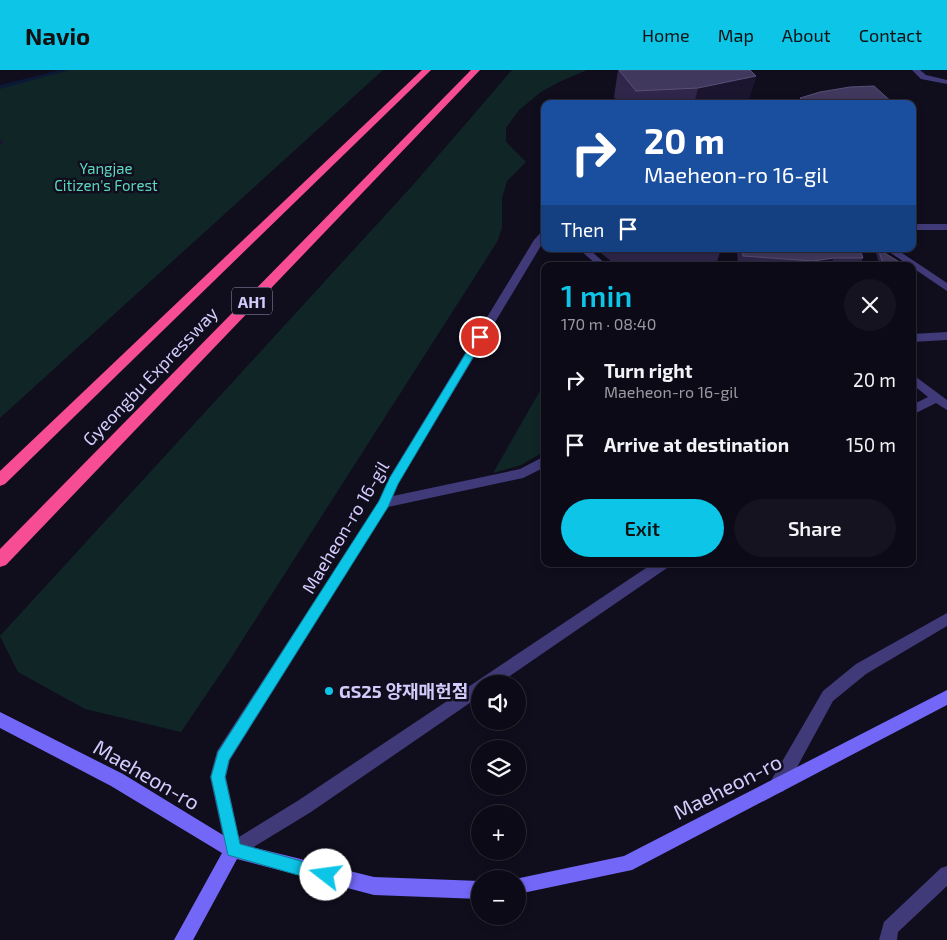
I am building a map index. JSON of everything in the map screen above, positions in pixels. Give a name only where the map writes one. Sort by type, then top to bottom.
[{"type":"highway","name":"Gyeongbu Expressway","points":[[0,480],[427,70]]},
{"type":"highway","name":"Gyeongbu Expressway","points":[[0,560],[476,70]]},
{"type":"main road","name":"Maeheon-ro","points":[[526,884],[626,864],[947,697]]},
{"type":"main road","name":"Maeheon-ro","points":[[0,720],[117,780],[233,850],[374,886],[471,890]]},
{"type":"main road","points":[[183,940],[233,850]]},
{"type":"street","points":[[916,70],[924,77],[947,82]]},
{"type":"street","points":[[916,227],[947,227]]},
{"type":"street","name":"Maeheon-ro 16-gil","points":[[233,850],[218,777],[223,757],[384,503],[393,482],[541,237]]},
{"type":"street","points":[[587,252],[599,262]]},
{"type":"street","points":[[894,252],[909,262]]},
{"type":"street","points":[[916,267],[947,288]]},
{"type":"street","points":[[916,338],[947,336]]},
{"type":"street","points":[[916,381],[947,406]]},
{"type":"street","points":[[916,409],[936,397]]},
{"type":"street","points":[[384,503],[523,473],[541,463]]},
{"type":"street","points":[[498,675],[658,567]]},
{"type":"street","points":[[778,785],[828,696],[861,669],[947,619]]},
{"type":"street","points":[[233,850],[305,806],[471,693]]},
{"type":"street","points":[[888,940],[890,928],[947,874]]},
{"type":"green space","name":"Yangjae Citizen's Forest","points":[[69,70],[383,70],[0,418],[0,88]]},
{"type":"green space","points":[[512,70],[587,70],[541,92],[519,110],[506,128],[506,142],[526,162],[507,181],[502,198],[502,228],[497,242],[229,661],[181,732],[85,709],[18,672],[0,636],[413,185]]},
{"type":"green space","points":[[541,389],[541,453],[521,465],[493,473]]},
{"type":"building","points":[[619,70],[750,70],[756,76],[698,88],[636,91]]},
{"type":"building","points":[[874,86],[890,100],[802,100],[800,98],[820,92],[850,87]]},
{"type":"building","points":[[742,252],[861,252],[863,258],[834,258],[813,261],[743,256]]},
{"type":"building","points":[[879,252],[883,252],[899,262],[883,262]]},
{"type":"waterway","points":[[0,87],[66,70]]},
{"type":"place","name":"GS25 양재매헌점","points":[[329,691]]},
{"type":"route","points":[[326,875],[233,850],[218,777],[223,757],[384,503],[393,482],[480,337]]}]
